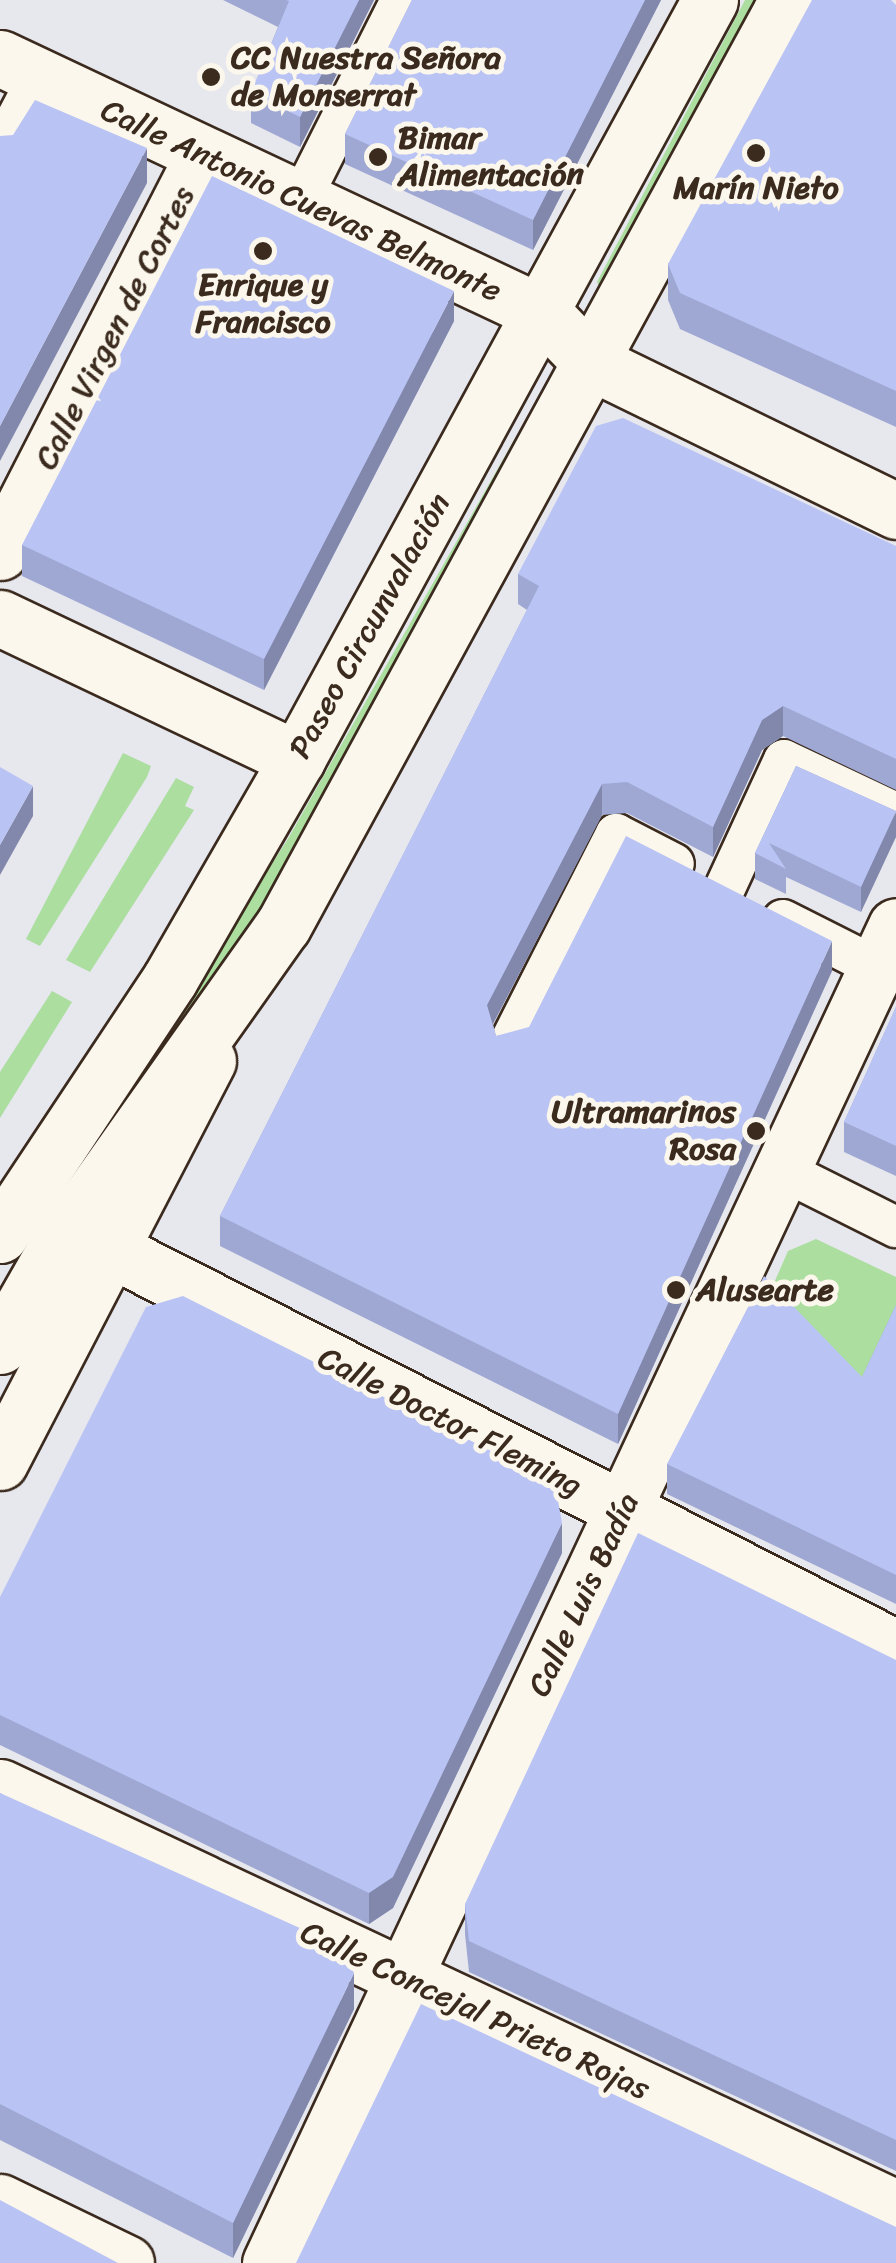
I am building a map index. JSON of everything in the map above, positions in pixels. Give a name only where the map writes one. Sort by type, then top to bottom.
[{"type":"street","points":[[299,203],[401,0]]},
{"type":"street","name":"Paseo Circunvalación","points":[[0,1235],[170,980],[544,314],[710,0]]},
{"type":"street","name":"Paseo Circunvalación","points":[[0,1462],[284,926],[787,0]]},
{"type":"street","points":[[0,150],[20,67]]},
{"type":"street","name":"Calle Antonio Cuevas Belmonte","points":[[20,67],[202,158],[544,314],[589,361]]},
{"type":"street","name":"Calle Virgen de Cortes","points":[[0,552],[202,158]]},
{"type":"street","points":[[589,361],[896,512]]},
{"type":"street","points":[[0,618],[297,759]]},
{"type":"street","points":[[724,890],[784,760],[896,812]]},
{"type":"street","points":[[508,1046],[616,834],[724,890],[890,957]]},
{"type":"street","name":"Paseo Circunvalación","points":[[0,1346],[61,1239],[284,926]]},
{"type":"street","name":"Calle Luis Badía","points":[[270,2263],[626,1510],[778,1168],[890,957]]},
{"type":"street","points":[[778,1168],[896,1227]]},
{"type":"street","name":"Calle Doctor Fleming","points":[[112,1250],[896,1648]]},
{"type":"street","name":"Calle Concejal Prieto Rojas","points":[[0,1787],[896,2208]]},
{"type":"street","points":[[0,2202],[126,2263]]},
{"type":"green space","points":[[745,0],[757,0],[600,289],[597,282]]},
{"type":"green space","points":[[535,403],[251,925],[0,1291],[289,837]]},
{"type":"green space","points":[[123,753],[151,766],[147,777],[40,946],[26,939]]},
{"type":"green space","points":[[176,778],[194,787],[185,806],[194,810],[90,972],[66,960]]},
{"type":"green space","points":[[52,991],[72,1002],[0,1118],[0,1072]]},
{"type":"green space","points":[[816,1239],[896,1277],[896,1335],[862,1407],[764,1306],[788,1251]]},
{"type":"building","points":[[286,0],[359,0],[300,117],[251,93],[289,1]]},
{"type":"building","points":[[412,0],[645,0],[533,220],[345,134]]},
{"type":"building","points":[[812,0],[891,0],[896,5],[896,391],[680,293],[668,264]]},
{"type":"building","points":[[35,100],[147,148],[0,426],[0,136],[13,135]]},
{"type":"building","points":[[212,176],[454,291],[264,659],[22,545]]},
{"type":"building","points":[[623,418],[896,546],[896,759],[783,706],[762,720],[713,827],[627,782],[602,784],[487,1005],[496,1036],[529,1027],[626,836],[832,941],[618,1414],[220,1216],[539,586],[518,574],[596,426]]},
{"type":"building","points":[[796,766],[896,811],[861,887],[769,843],[786,869],[755,853]]},
{"type":"building","points":[[0,767],[33,786],[0,845]]},
{"type":"building","points":[[896,1007],[896,1146],[844,1122]]},
{"type":"building","points":[[764,1276],[862,1377],[896,1305],[896,1575],[667,1464]]},
{"type":"building","points":[[183,1296],[555,1483],[562,1523],[393,1877],[369,1893],[0,1715],[0,1597],[146,1307]]},
{"type":"building","points":[[638,1533],[896,1660],[896,2140],[469,1941],[465,1904]]},
{"type":"building","points":[[0,1793],[342,1947],[354,1973],[233,2223],[0,2104]]},
{"type":"building","points":[[421,2004],[896,2227],[896,2263],[296,2263]]},
{"type":"building","points":[[0,2200],[118,2263],[0,2263]]},
{"type":"place","name":"CC Nuestra Señora de Monserrat","points":[[211,77]]},
{"type":"place","name":"Marín Nieto","points":[[756,153]]},
{"type":"place","name":"Bimar Alimentación","points":[[378,157]]},
{"type":"place","name":"Enrique y Francisco","points":[[263,251]]},
{"type":"place","name":"Ultramarinos Rosa","points":[[756,1131]]},
{"type":"place","name":"Alusearte","points":[[676,1290]]}]
